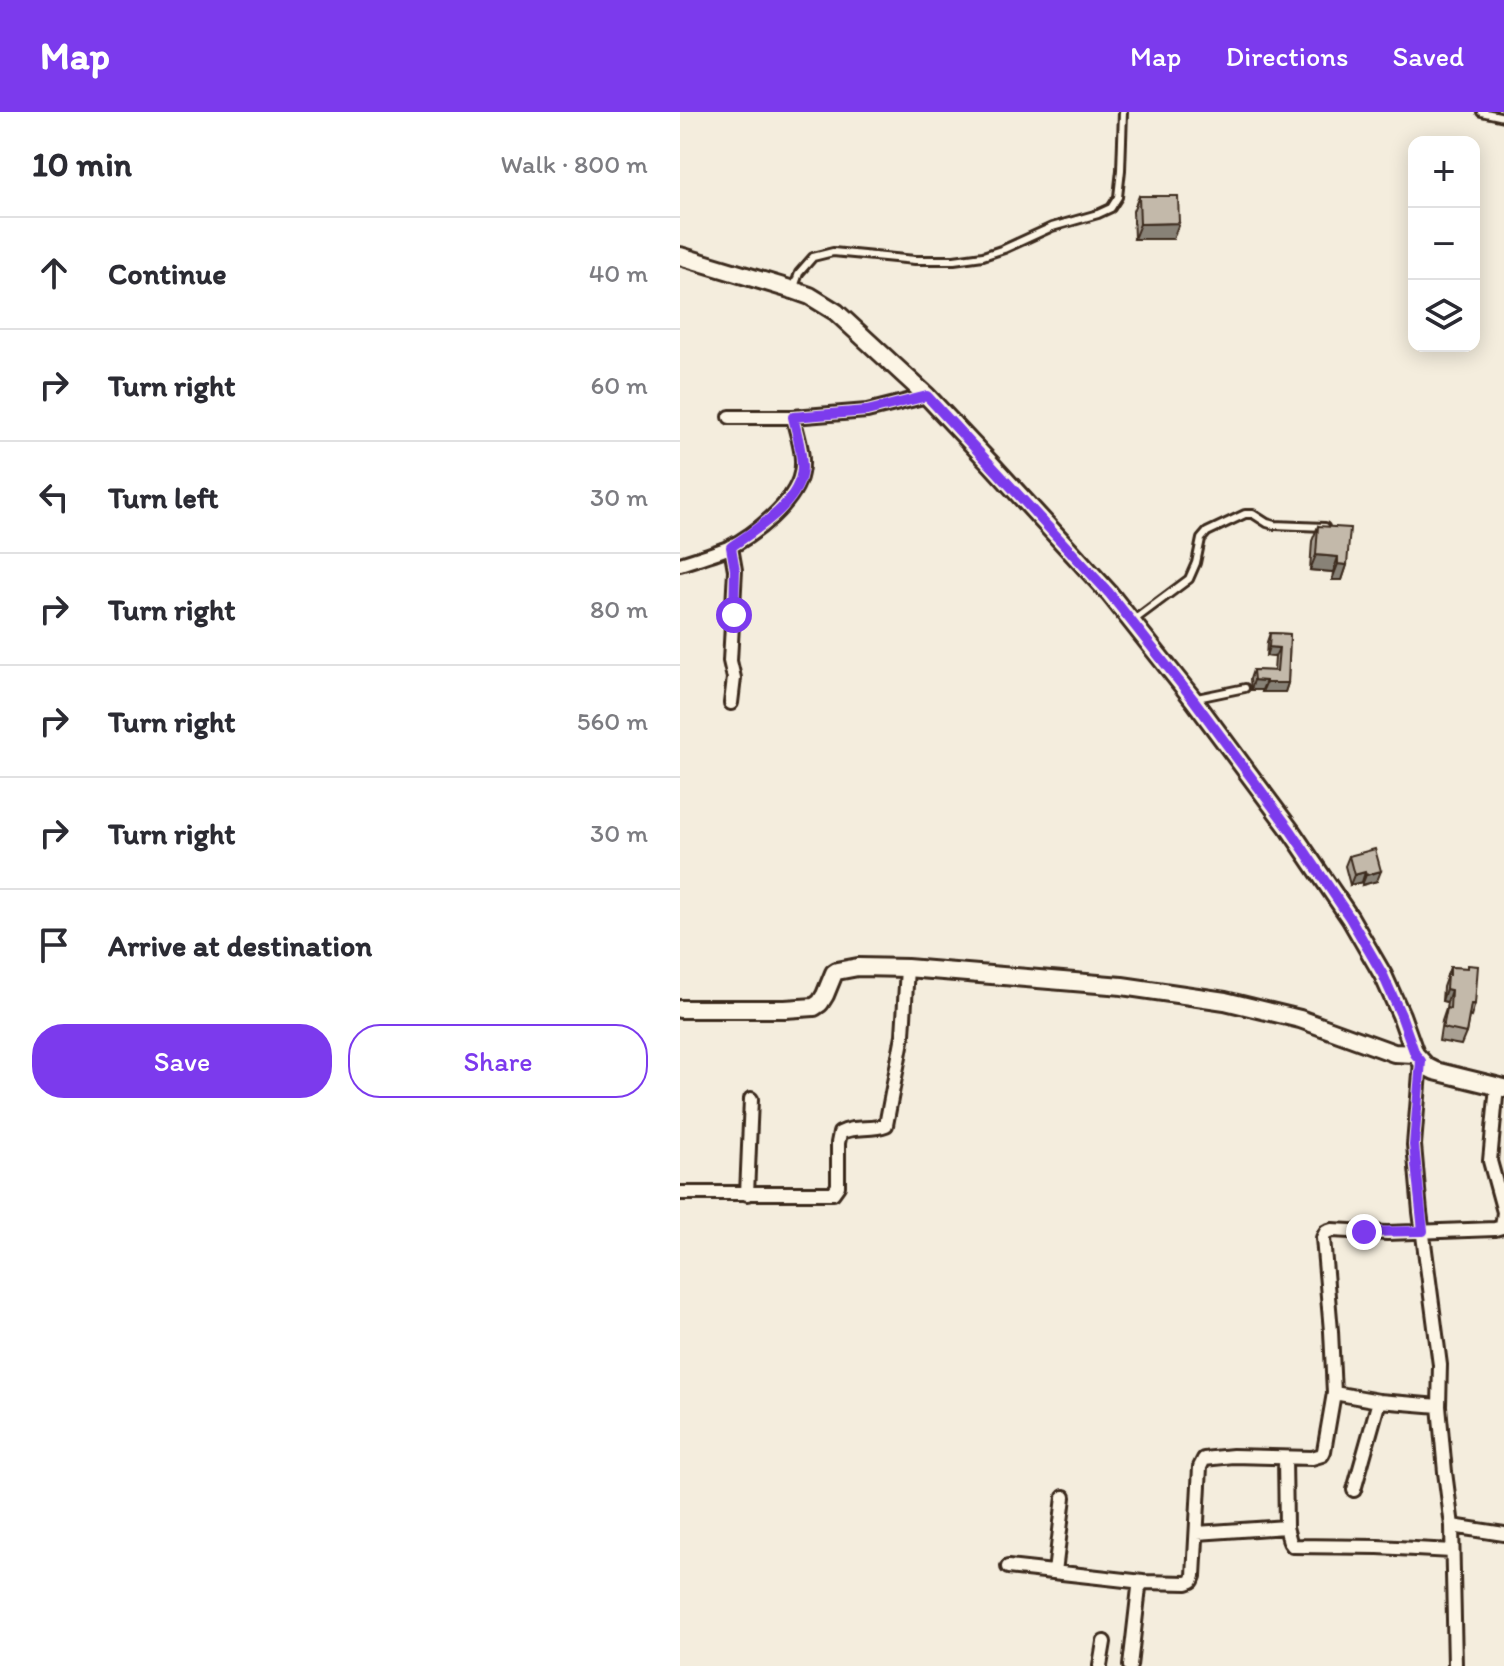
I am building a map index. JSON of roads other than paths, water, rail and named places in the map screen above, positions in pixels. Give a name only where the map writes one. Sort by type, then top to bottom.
[{"type":"main road","points":[[680,256],[810,296],[836,312],[927,396],[1098,582],[1193,699],[1291,831],[1350,918],[1383,975],[1418,1057],[1435,1071],[1500,1087]]},
{"type":"main road","points":[[680,1009],[814,1007],[820,1003],[837,971],[858,967],[907,968],[1122,986],[1225,1001],[1300,1019],[1399,1054],[1418,1057]]},
{"type":"street","points":[[730,417],[793,417],[867,411],[927,396]]},
{"type":"street","points":[[680,564],[731,547],[769,519],[794,492],[802,469],[801,449],[793,417]]},
{"type":"street","points":[[731,547],[735,570],[731,703]]},
{"type":"street","points":[[680,1193],[833,1193],[838,1186],[840,1133],[847,1129],[886,1125],[903,1035],[907,968]]},
{"type":"street","points":[[1418,1057],[1414,1145],[1439,1356],[1439,1406],[1452,1526],[1455,1666]]},
{"type":"street","points":[[1008,1567],[1143,1582],[1187,1583],[1194,1576],[1200,1467],[1204,1459],[1233,1456],[1312,1458],[1322,1455],[1334,1393],[1323,1238],[1326,1232],[1332,1230],[1387,1233],[1502,1227],[1504,1212],[1490,1161],[1500,1087]]},
{"type":"street","points":[[747,1194],[751,1099]]},
{"type":"street","points":[[1334,1393],[1379,1401],[1439,1406]]},
{"type":"street","points":[[1354,1490],[1379,1401]]},
{"type":"street","points":[[1285,1458],[1286,1527],[1293,1546],[1452,1551]]},
{"type":"street","points":[[1055,1572],[1064,1497]]},
{"type":"street","points":[[1452,1526],[1504,1534]]},
{"type":"street","points":[[1197,1533],[1286,1527]]},
{"type":"street","points":[[1130,1666],[1139,1588],[1143,1582]]},
{"type":"street","points":[[1100,1666],[1104,1642]]},
{"type":"lane","points":[[793,290],[799,273],[813,257],[833,252],[915,260],[983,256],[1052,227],[1111,208],[1118,197],[1123,112]]},
{"type":"lane","points":[[1481,112],[1504,117]]},
{"type":"lane","points":[[1132,622],[1189,579],[1204,534],[1238,516],[1253,514],[1274,525],[1332,527]]},
{"type":"lane","points":[[1193,699],[1245,688]]}]
